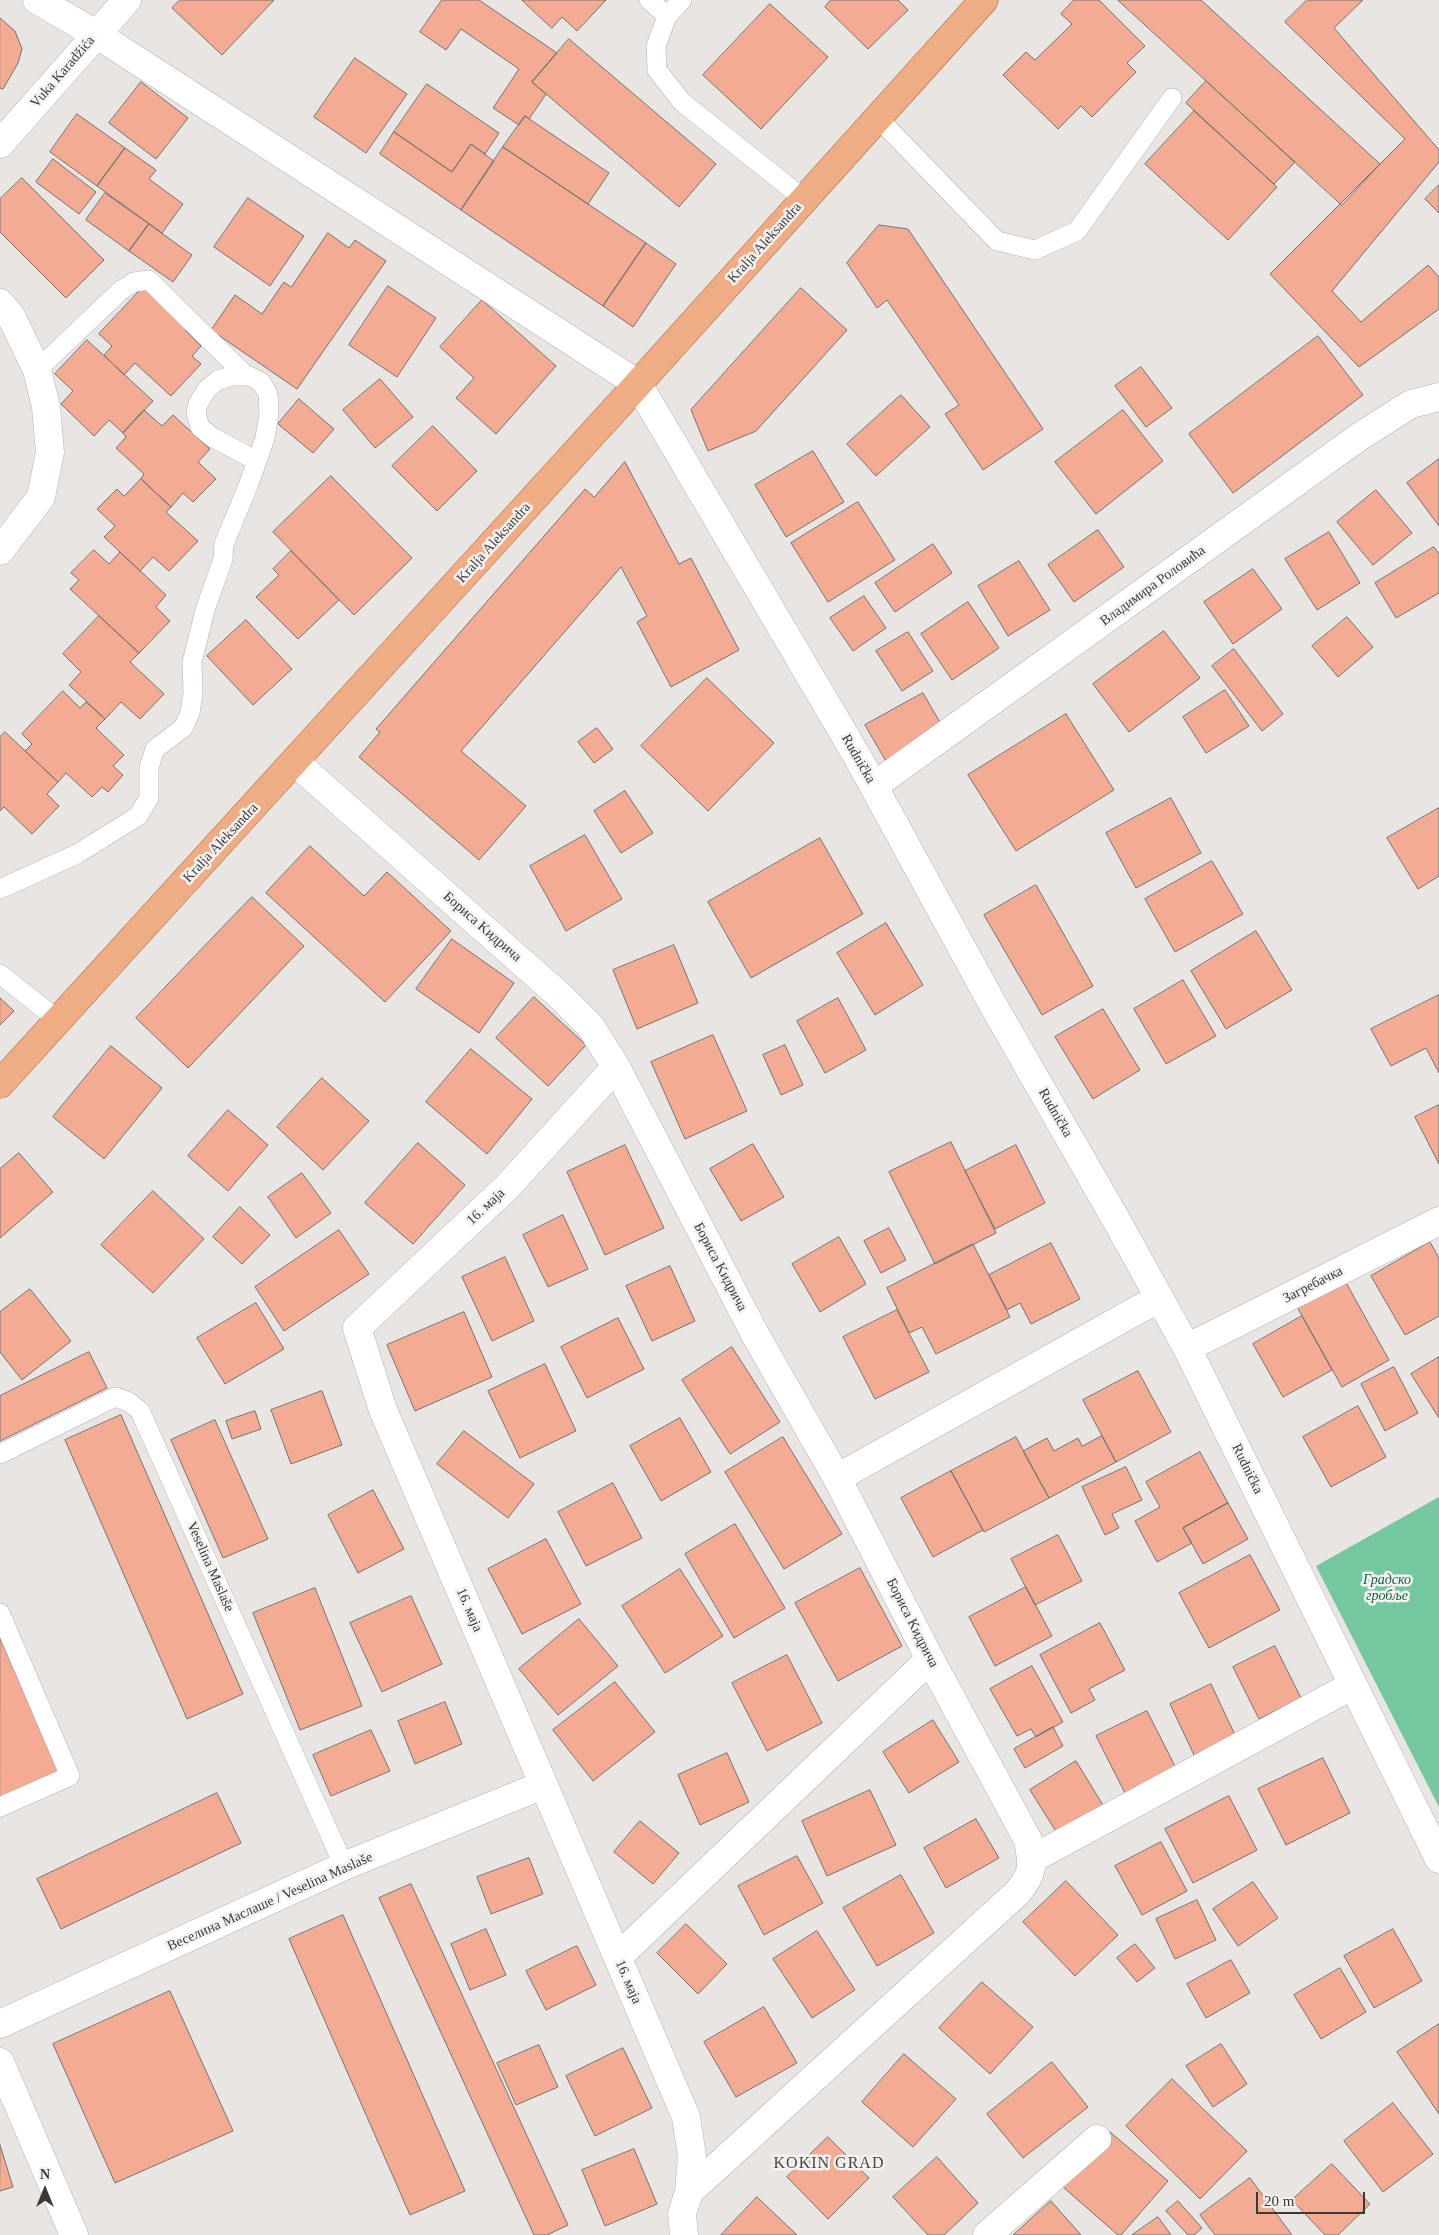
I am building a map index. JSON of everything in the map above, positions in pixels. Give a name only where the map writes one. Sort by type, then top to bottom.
[{"type":"main road","name":"Kralja Aleksandra","points":[[0,1084],[295,762],[984,0]]},
{"type":"street","points":[[37,0],[96,34],[638,384]]},
{"type":"street","name":"Vuka Karadžića","points":[[0,144],[127,0]]},
{"type":"street","points":[[0,303],[11,316],[37,370],[46,407],[50,452],[41,497],[0,551]]},
{"type":"street","name":"Rudnička","points":[[638,384],[874,786],[992,1003],[1160,1298],[1187,1348],[1439,1859]]},
{"type":"street","name":"Владимира Роловића","points":[[874,786],[1359,437],[1411,404],[1439,397]]},
{"type":"street","name":"Бориса Kидрича","points":[[295,762],[558,994],[591,1027],[616,1067],[756,1336],[837,1478],[930,1659],[1028,1840],[1032,1858]]},
{"type":"street","name":"16. маја","points":[[616,1067],[508,1186],[357,1328],[383,1410],[686,2117],[692,2156],[689,2192],[682,2214],[684,2235]]},
{"type":"street","name":"Загребачка","points":[[1187,1348],[1439,1221]]},
{"type":"street","points":[[837,1478],[1160,1298]]},
{"type":"street","points":[[618,1957],[930,1659]]},
{"type":"street","points":[[689,2192],[1018,1893],[1030,1878],[1032,1858],[1352,1685]]},
{"type":"street","name":"Веселина Маслаше / Veselina Maslaše","points":[[0,2024],[344,1866],[543,1785]]},
{"type":"street","points":[[0,2062],[74,2235]]},
{"type":"street","points":[[987,2235],[1097,2139]]},
{"type":"lane","points":[[649,0],[666,16]]},
{"type":"lane","points":[[682,0],[666,16],[656,46],[657,70],[682,102],[804,199]]},
{"type":"lane","points":[[878,118],[997,241],[1035,250],[1077,231],[1172,98]]},
{"type":"lane","points":[[37,370],[120,291],[134,282],[149,280],[246,376]]},
{"type":"lane","points":[[0,889],[78,854],[119,830],[138,816],[149,798],[149,767],[155,749],[183,728],[190,712],[193,693],[192,662],[205,610],[223,559],[224,544],[257,461],[265,438],[269,413],[268,394],[261,382],[246,376],[232,376],[218,380],[208,388],[198,404],[196,413],[200,427],[212,437],[257,461]]},
{"type":"lane","points":[[0,974],[58,1020]]},
{"type":"lane","name":"Veselina Maslaše","points":[[0,1454],[115,1397],[129,1402],[140,1411],[344,1866]]},
{"type":"lane","points":[[0,1613],[70,1776],[0,1807]]},
{"type":"green space","name":"Градско гробље","points":[[1439,1497],[1439,1807],[1316,1566]]},
{"type":"building","points":[[180,0],[274,0],[222,55],[172,8]]},
{"type":"building","points":[[442,0],[479,0],[557,53],[532,82],[546,94],[529,119],[525,116],[519,125],[493,108],[519,69],[461,29],[446,50],[420,32]]},
{"type":"building","points":[[522,0],[606,0],[577,31],[562,17],[552,28]]},
{"type":"building","points":[[831,0],[898,0],[908,10],[868,49],[825,7]]},
{"type":"building","points":[[1074,0],[1099,0],[1145,46],[1127,63],[1136,72],[1092,117],[1081,106],[1058,129],[1003,75],[1026,52],[1035,60],[1072,24],[1061,14]]},
{"type":"building","points":[[1118,0],[1201,0],[1380,164],[1342,205]]},
{"type":"building","points":[[1307,0],[1363,0],[1334,28],[1439,150],[1439,162],[1332,291],[1361,322],[1428,265],[1439,277],[1439,309],[1359,367],[1270,274],[1405,139],[1285,22]]},
{"type":"building","points":[[770,4],[828,57],[761,129],[703,75]]},
{"type":"building","points":[[0,18],[15,31],[22,49],[18,63],[3,89],[0,88]]},
{"type":"building","points":[[569,39],[716,164],[679,207],[532,82]]},
{"type":"building","points":[[355,58],[407,94],[366,153],[314,117]]},
{"type":"building","points":[[1206,81],[1295,162],[1274,184],[1186,103]]},
{"type":"building","points":[[141,82],[188,118],[156,159],[109,123]]},
{"type":"building","points":[[427,84],[499,133],[485,154],[471,144],[452,172],[394,132]]},
{"type":"building","points":[[1194,111],[1277,187],[1228,240],[1145,164]]},
{"type":"building","points":[[77,114],[125,148],[97,186],[50,152]]},
{"type":"building","points":[[525,116],[609,173],[588,204],[503,147]]},
{"type":"building","points":[[394,132],[452,172],[471,144],[494,161],[461,210],[380,154]]},
{"type":"building","points":[[503,147],[646,243],[603,306],[461,210]]},
{"type":"building","points":[[125,148],[156,170],[149,179],[183,204],[162,233],[97,186]]},
{"type":"building","points":[[53,159],[96,192],[79,214],[36,182]]},
{"type":"building","points":[[22,178],[104,260],[66,298],[0,232],[0,199]]},
{"type":"building","points":[[1439,185],[1439,213],[1425,199]]},
{"type":"building","points":[[105,193],[149,224],[129,251],[86,220]]},
{"type":"building","points":[[248,198],[304,236],[270,286],[214,247]]},
{"type":"building","points":[[149,224],[192,255],[173,282],[129,251]]},
{"type":"building","points":[[879,225],[908,229],[1043,429],[983,470],[945,414],[959,405],[887,300],[877,308],[847,263]]},
{"type":"building","points":[[328,233],[349,248],[355,240],[386,261],[297,389],[211,330],[235,295],[262,314],[284,282],[291,287]]},
{"type":"building","points":[[646,243],[676,264],[633,327],[603,306]]},
{"type":"building","points":[[147,283],[191,324],[185,330],[201,346],[192,356],[201,364],[171,396],[135,363],[124,375],[104,355],[112,346],[99,334]]},
{"type":"building","points":[[388,286],[436,318],[397,377],[349,345]]},
{"type":"building","points":[[801,288],[847,330],[756,431],[708,451],[691,410]]},
{"type":"building","points":[[482,300],[556,366],[496,434],[456,398],[474,378],[440,347]]},
{"type":"building","points":[[1318,336],[1363,395],[1233,493],[1189,434]]},
{"type":"building","points":[[87,340],[153,401],[123,433],[109,420],[94,436],[61,404],[73,391],[55,374]]},
{"type":"building","points":[[1141,367],[1172,408],[1146,427],[1115,386]]},
{"type":"building","points":[[380,379],[413,417],[375,448],[343,410]]},
{"type":"building","points":[[901,395],[930,427],[876,476],[847,444]]},
{"type":"building","points":[[299,399],[334,429],[313,453],[278,424]]},
{"type":"building","points":[[144,410],[162,426],[173,415],[210,449],[198,462],[216,479],[193,502],[183,493],[171,507],[141,479],[144,474],[116,448],[126,437],[123,433]]},
{"type":"building","points":[[1123,410],[1163,461],[1096,514],[1055,462]]},
{"type":"building","points":[[433,426],[477,471],[437,511],[392,466]]},
{"type":"building","points":[[813,451],[844,502],[786,537],[755,485]]},
{"type":"building","points":[[1439,459],[1439,526],[1407,483]]},
{"type":"building","points":[[625,462],[679,564],[691,558],[739,650],[671,687],[637,622],[647,616],[621,567],[461,751],[526,806],[479,860],[359,757],[380,732],[376,729],[585,489],[594,497]]},
{"type":"building","points":[[331,476],[412,558],[354,615],[273,532]]},
{"type":"building","points":[[141,479],[171,507],[166,512],[198,541],[169,571],[153,557],[140,571],[104,537],[115,526],[97,509],[117,489],[124,496]]},
{"type":"building","points":[[1376,490],[1412,533],[1373,565],[1337,522]]},
{"type":"building","points":[[858,502],[895,560],[828,602],[791,543]]},
{"type":"building","points":[[1098,530],[1124,567],[1074,602],[1048,565]]},
{"type":"building","points":[[1329,532],[1360,583],[1317,610],[1285,559]]},
{"type":"building","points":[[933,544],[952,573],[895,612],[875,583]]},
{"type":"building","points":[[1434,547],[1439,554],[1439,593],[1396,618],[1375,583]]},
{"type":"building","points":[[94,550],[109,564],[120,552],[166,595],[156,607],[170,621],[139,653],[70,589],[79,580],[71,573]]},
{"type":"building","points":[[291,551],[339,600],[298,639],[256,597],[279,575],[273,569]]},
{"type":"building","points":[[1019,561],[1050,610],[1008,636],[978,586]]},
{"type":"building","points":[[1253,569],[1282,609],[1233,644],[1204,602]]},
{"type":"building","points":[[864,596],[886,628],[853,651],[830,618]]},
{"type":"building","points":[[968,602],[999,648],[952,680],[921,634]]},
{"type":"building","points":[[99,616],[139,653],[130,662],[164,694],[140,719],[121,702],[105,719],[69,685],[81,672],[63,654]]},
{"type":"building","points":[[1347,617],[1373,647],[1338,677],[1312,646]]},
{"type":"building","points":[[246,620],[292,669],[253,705],[207,656]]},
{"type":"building","points":[[1164,631],[1200,678],[1129,732],[1093,684]]},
{"type":"building","points":[[908,632],[933,671],[902,691],[876,651]]},
{"type":"building","points":[[1234,649],[1283,714],[1262,731],[1212,666]]},
{"type":"building","points":[[707,678],[774,743],[708,811],[641,746]]},
{"type":"building","points":[[1225,690],[1249,726],[1206,753],[1183,717]]},
{"type":"building","points":[[63,691],[80,708],[86,702],[105,719],[96,728],[124,755],[113,766],[123,775],[108,792],[102,787],[92,797],[66,773],[58,782],[25,751],[32,744],[22,734]]},
{"type":"building","points":[[923,693],[945,731],[887,763],[865,725]]},
{"type":"building","points":[[1066,714],[1114,790],[1016,851],[968,775]]},
{"type":"building","points":[[597,728],[613,749],[594,763],[578,742]]},
{"type":"building","points":[[5,732],[58,782],[47,794],[59,806],[32,834],[4,807],[0,811],[0,737]]},
{"type":"building","points":[[625,791],[653,833],[621,853],[594,811]]},
{"type":"building","points":[[1171,798],[1201,853],[1136,888],[1106,833]]},
{"type":"building","points":[[1439,808],[1439,876],[1418,889],[1387,838]]},
{"type":"building","points":[[585,835],[622,899],[566,931],[530,866]]},
{"type":"building","points":[[820,838],[863,914],[751,978],[708,902]]},
{"type":"building","points":[[310,846],[364,896],[387,872],[451,931],[385,1002],[266,893]]},
{"type":"building","points":[[1212,861],[1243,914],[1175,952],[1145,899]]},
{"type":"building","points":[[1036,885],[1093,986],[1042,1015],[984,915]]},
{"type":"building","points":[[252,897],[304,946],[188,1068],[136,1018]]},
{"type":"building","points":[[886,923],[923,985],[875,1015],[837,953]]},
{"type":"building","points":[[1256,931],[1292,990],[1226,1029],[1191,971]]},
{"type":"building","points":[[452,939],[514,983],[479,1033],[416,989]]},
{"type":"building","points":[[674,945],[698,1003],[637,1029],[613,970]]},
{"type":"building","points":[[1183,980],[1216,1036],[1166,1064],[1134,1009]]},
{"type":"building","points":[[1439,995],[1439,1073],[1426,1048],[1391,1066],[1371,1029]]},
{"type":"building","points":[[534,997],[586,1045],[548,1086],[496,1038]]},
{"type":"building","points":[[0,998],[14,1011],[0,1025]]},
{"type":"building","points":[[838,998],[866,1050],[825,1073],[797,1021]]},
{"type":"building","points":[[1103,1009],[1140,1070],[1093,1099],[1055,1037]]},
{"type":"building","points":[[713,1035],[747,1111],[685,1139],[651,1062]]},
{"type":"building","points":[[785,1045],[803,1085],[781,1095],[763,1055]]},
{"type":"building","points":[[111,1046],[162,1088],[104,1159],[53,1117]]},
{"type":"building","points":[[471,1049],[532,1099],[487,1154],[426,1102]]},
{"type":"building","points":[[322,1078],[369,1121],[323,1170],[277,1127]]},
{"type":"building","points":[[1439,1105],[1439,1164],[1415,1117]]},
{"type":"building","points":[[228,1110],[268,1145],[228,1191],[188,1156]]},
{"type":"building","points":[[951,1142],[996,1233],[935,1264],[889,1172]]},
{"type":"building","points":[[418,1143],[465,1185],[413,1244],[365,1203]]},
{"type":"building","points":[[753,1144],[784,1197],[741,1221],[710,1169]]},
{"type":"building","points":[[625,1145],[664,1228],[605,1255],[567,1172]]},
{"type":"building","points":[[1016,1145],[1045,1203],[995,1229],[965,1171]]},
{"type":"building","points":[[19,1153],[53,1192],[0,1238],[0,1169]]},
{"type":"building","points":[[302,1173],[331,1213],[296,1238],[268,1197]]},
{"type":"building","points":[[153,1191],[204,1239],[153,1293],[101,1245]]},
{"type":"building","points":[[240,1207],[270,1235],[242,1264],[213,1237]]},
{"type":"building","points":[[563,1215],[588,1269],[548,1287],[523,1235]]},
{"type":"building","points":[[889,1228],[906,1260],[881,1273],[864,1241]]},
{"type":"building","points":[[339,1230],[369,1274],[284,1331],[255,1287]]},
{"type":"building","points":[[839,1237],[866,1284],[820,1312],[792,1264]]},
{"type":"building","points":[[1430,1242],[1439,1258],[1439,1316],[1405,1335],[1371,1276]]},
{"type":"building","points":[[1051,1243],[1080,1299],[1031,1324],[1020,1303],[1007,1310],[989,1275]]},
{"type":"building","points":[[973,1244],[1010,1317],[936,1354],[922,1327],[909,1333],[887,1288]]},
{"type":"building","points":[[505,1257],[534,1321],[492,1341],[462,1277]]},
{"type":"building","points":[[670,1266],[695,1321],[652,1341],[626,1286]]},
{"type":"building","points":[[1344,1279],[1389,1360],[1342,1387],[1296,1305]]},
{"type":"building","points":[[30,1289],[71,1341],[22,1380],[0,1352],[0,1312]]},
{"type":"building","points":[[256,1303],[284,1349],[225,1384],[197,1338]]},
{"type":"building","points":[[897,1310],[929,1372],[875,1399],[843,1337]]},
{"type":"building","points":[[464,1312],[492,1377],[415,1411],[387,1345]]},
{"type":"building","points":[[1302,1316],[1332,1370],[1283,1397],[1253,1344]]},
{"type":"building","points":[[618,1318],[644,1369],[587,1398],[561,1347]]},
{"type":"building","points":[[732,1347],[780,1422],[730,1454],[682,1380]]},
{"type":"building","points":[[89,1352],[107,1388],[0,1441],[0,1396]]},
{"type":"building","points":[[1439,1357],[1439,1418],[1411,1374]]},
{"type":"building","points":[[545,1364],[576,1431],[520,1458],[488,1391]]},
{"type":"building","points":[[1394,1367],[1418,1413],[1385,1431],[1361,1384]]},
{"type":"building","points":[[1138,1371],[1171,1432],[1116,1462],[1083,1400]]},
{"type":"building","points":[[322,1391],[342,1445],[291,1464],[271,1410]]},
{"type":"building","points":[[1358,1406],[1386,1457],[1331,1487],[1303,1437]]},
{"type":"building","points":[[255,1411],[261,1429],[232,1439],[226,1421]]},
{"type":"building","points":[[121,1415],[243,1694],[187,1719],[65,1440]]},
{"type":"building","points":[[680,1418],[711,1472],[661,1501],[630,1446]]},
{"type":"building","points":[[215,1420],[268,1539],[223,1558],[171,1440]]},
{"type":"building","points":[[464,1431],[534,1484],[508,1518],[437,1464]]},
{"type":"building","points":[[1102,1436],[1116,1462],[1049,1498],[1023,1451],[1047,1438],[1054,1451],[1078,1438],[1082,1446]]},
{"type":"building","points":[[783,1437],[842,1534],[784,1569],[725,1472]]},
{"type":"building","points":[[1016,1437],[1049,1498],[984,1532],[951,1471]]},
{"type":"building","points":[[1200,1452],[1228,1503],[1183,1528],[1192,1543],[1157,1562],[1135,1521],[1160,1507],[1146,1482]]},
{"type":"building","points":[[1126,1467],[1142,1500],[1112,1514],[1119,1528],[1105,1535],[1082,1487]]},
{"type":"building","points":[[951,1471],[983,1530],[933,1557],[901,1498]]},
{"type":"building","points":[[613,1483],[642,1538],[586,1566],[558,1512]]},
{"type":"building","points":[[373,1490],[404,1549],[358,1573],[328,1515]]},
{"type":"building","points":[[1228,1503],[1248,1539],[1203,1564],[1183,1528]]},
{"type":"building","points":[[735,1524],[785,1608],[734,1638],[685,1554]]},
{"type":"building","points":[[1058,1535],[1082,1581],[1035,1605],[1011,1559]]},
{"type":"building","points":[[546,1539],[581,1604],[522,1634],[488,1569]]},
{"type":"building","points":[[1250,1555],[1280,1610],[1209,1648],[1179,1593]]},
{"type":"building","points":[[860,1568],[902,1646],[838,1681],[795,1603]]},
{"type":"building","points":[[680,1569],[723,1636],[665,1673],[622,1606]]},
{"type":"building","points":[[1026,1587],[1052,1636],[995,1666],[969,1617]]},
{"type":"building","points":[[315,1588],[362,1706],[300,1730],[253,1613]]},
{"type":"building","points":[[411,1596],[442,1664],[382,1692],[350,1623]]},
{"type":"building","points":[[579,1619],[618,1666],[558,1715],[519,1669]]},
{"type":"building","points":[[1100,1623],[1125,1670],[1089,1689],[1095,1700],[1071,1713],[1040,1655]]},
{"type":"building","points":[[0,1638],[59,1773],[0,1799]]},
{"type":"building","points":[[1275,1646],[1301,1698],[1259,1719],[1233,1667]]},
{"type":"building","points":[[787,1655],[822,1723],[767,1751],[732,1683]]},
{"type":"building","points":[[1032,1666],[1063,1722],[1036,1737],[1031,1729],[1017,1736],[990,1689]]},
{"type":"building","points":[[615,1682],[655,1732],[593,1781],[553,1730]]},
{"type":"building","points":[[1211,1684],[1235,1735],[1194,1755],[1170,1704]]},
{"type":"building","points":[[445,1702],[462,1744],[415,1764],[398,1721]]},
{"type":"building","points":[[1147,1711],[1177,1770],[1126,1795],[1096,1736]]},
{"type":"building","points":[[933,1720],[959,1762],[909,1793],[883,1752]]},
{"type":"building","points":[[1053,1727],[1063,1746],[1025,1768],[1014,1749]]},
{"type":"building","points":[[371,1730],[390,1771],[331,1796],[313,1755]]},
{"type":"building","points":[[727,1753],[749,1802],[700,1825],[678,1775]]},
{"type":"building","points":[[1323,1758],[1350,1813],[1286,1845],[1258,1789]]},
{"type":"building","points":[[1076,1761],[1103,1805],[1057,1833],[1030,1790]]},
{"type":"building","points":[[870,1790],[896,1845],[827,1876],[802,1821]]},
{"type":"building","points":[[217,1793],[241,1843],[61,1929],[37,1879]]},
{"type":"building","points":[[1229,1796],[1257,1850],[1193,1883],[1165,1829]]},
{"type":"building","points":[[976,1819],[999,1858],[946,1888],[924,1848]]},
{"type":"building","points":[[640,1821],[679,1853],[653,1884],[614,1852]]},
{"type":"building","points":[[1161,1842],[1187,1891],[1142,1915],[1115,1866]]},
{"type":"building","points":[[797,1856],[823,1903],[764,1935],[738,1886]]},
{"type":"building","points":[[529,1858],[543,1894],[491,1914],[477,1877]]},
{"type":"building","points":[[901,1875],[934,1933],[877,1966],[843,1908]]},
{"type":"building","points":[[1066,1881],[1118,1935],[1075,1976],[1023,1922]]},
{"type":"building","points":[[1253,1882],[1278,1918],[1238,1946],[1213,1909]]},
{"type":"building","points":[[411,1884],[568,2225],[547,2235],[534,2235],[379,1898]]},
{"type":"building","points":[[1197,1900],[1216,1940],[1175,1959],[1156,1919]]},
{"type":"building","points":[[343,1915],[465,2191],[410,2215],[289,1939]]},
{"type":"building","points":[[686,1924],[727,1964],[698,1994],[657,1953]]},
{"type":"building","points":[[486,1929],[506,1975],[470,1990],[451,1944]]},
{"type":"building","points":[[1393,1929],[1422,1981],[1374,2008],[1344,1956]]},
{"type":"building","points":[[817,1931],[855,1990],[812,2018],[773,1959]]},
{"type":"building","points":[[1135,1944],[1155,1968],[1137,1982],[1117,1958]]},
{"type":"building","points":[[577,1946],[596,1985],[546,2010],[526,1971]]},
{"type":"building","points":[[1231,1960],[1250,1993],[1206,2018],[1187,1984]]},
{"type":"building","points":[[1340,1968],[1366,2012],[1321,2039],[1294,1995]]},
{"type":"building","points":[[982,1982],[1033,2027],[990,2074],[939,2028]]},
{"type":"building","points":[[170,1991],[233,2131],[115,2183],[53,2044]]},
{"type":"building","points":[[764,2007],[797,2063],[736,2097],[704,2042]]},
{"type":"building","points":[[1439,2024],[1439,2114],[1397,2052]]},
{"type":"building","points":[[1221,2044],[1247,2084],[1213,2107],[1186,2066]]},
{"type":"building","points":[[539,2045],[558,2087],[516,2105],[497,2063]]},
{"type":"building","points":[[623,2048],[652,2108],[595,2136],[566,2076]]},
{"type":"building","points":[[904,2054],[956,2099],[913,2147],[862,2102]]},
{"type":"building","points":[[1052,2062],[1088,2107],[1023,2158],[987,2114]]},
{"type":"building","points":[[1172,2079],[1247,2151],[1200,2199],[1126,2126]]},
{"type":"building","points":[[1393,2103],[1433,2154],[1383,2192],[1344,2141]]},
{"type":"building","points":[[1110,2132],[1168,2181],[1121,2235],[1118,2235],[1063,2187]]},
{"type":"building","points":[[828,2137],[869,2178],[828,2219],[787,2177]]},
{"type":"building","points":[[0,2145],[13,2187],[0,2191]]},
{"type":"building","points":[[634,2149],[657,2204],[605,2226],[582,2170]]},
{"type":"building","points":[[937,2157],[978,2203],[944,2235],[928,2235],[893,2197]]},
{"type":"building","points":[[1332,2164],[1370,2204],[1338,2235],[1325,2235],[1292,2200]]},
{"type":"building","points":[[1250,2178],[1292,2235],[1215,2235],[1200,2215]]},
{"type":"building","points":[[757,2197],[797,2235],[721,2235]]},
{"type":"building","points":[[1051,2201],[1081,2235],[1013,2235],[1037,2213]]},
{"type":"building","points":[[1178,2201],[1202,2228],[1194,2235],[1188,2235],[1166,2211]]},
{"type":"building","points":[[1158,2217],[1171,2235],[1132,2235]]},
{"type":"district","name":"KOKIN GRAD","points":[[829,2164]]}]
